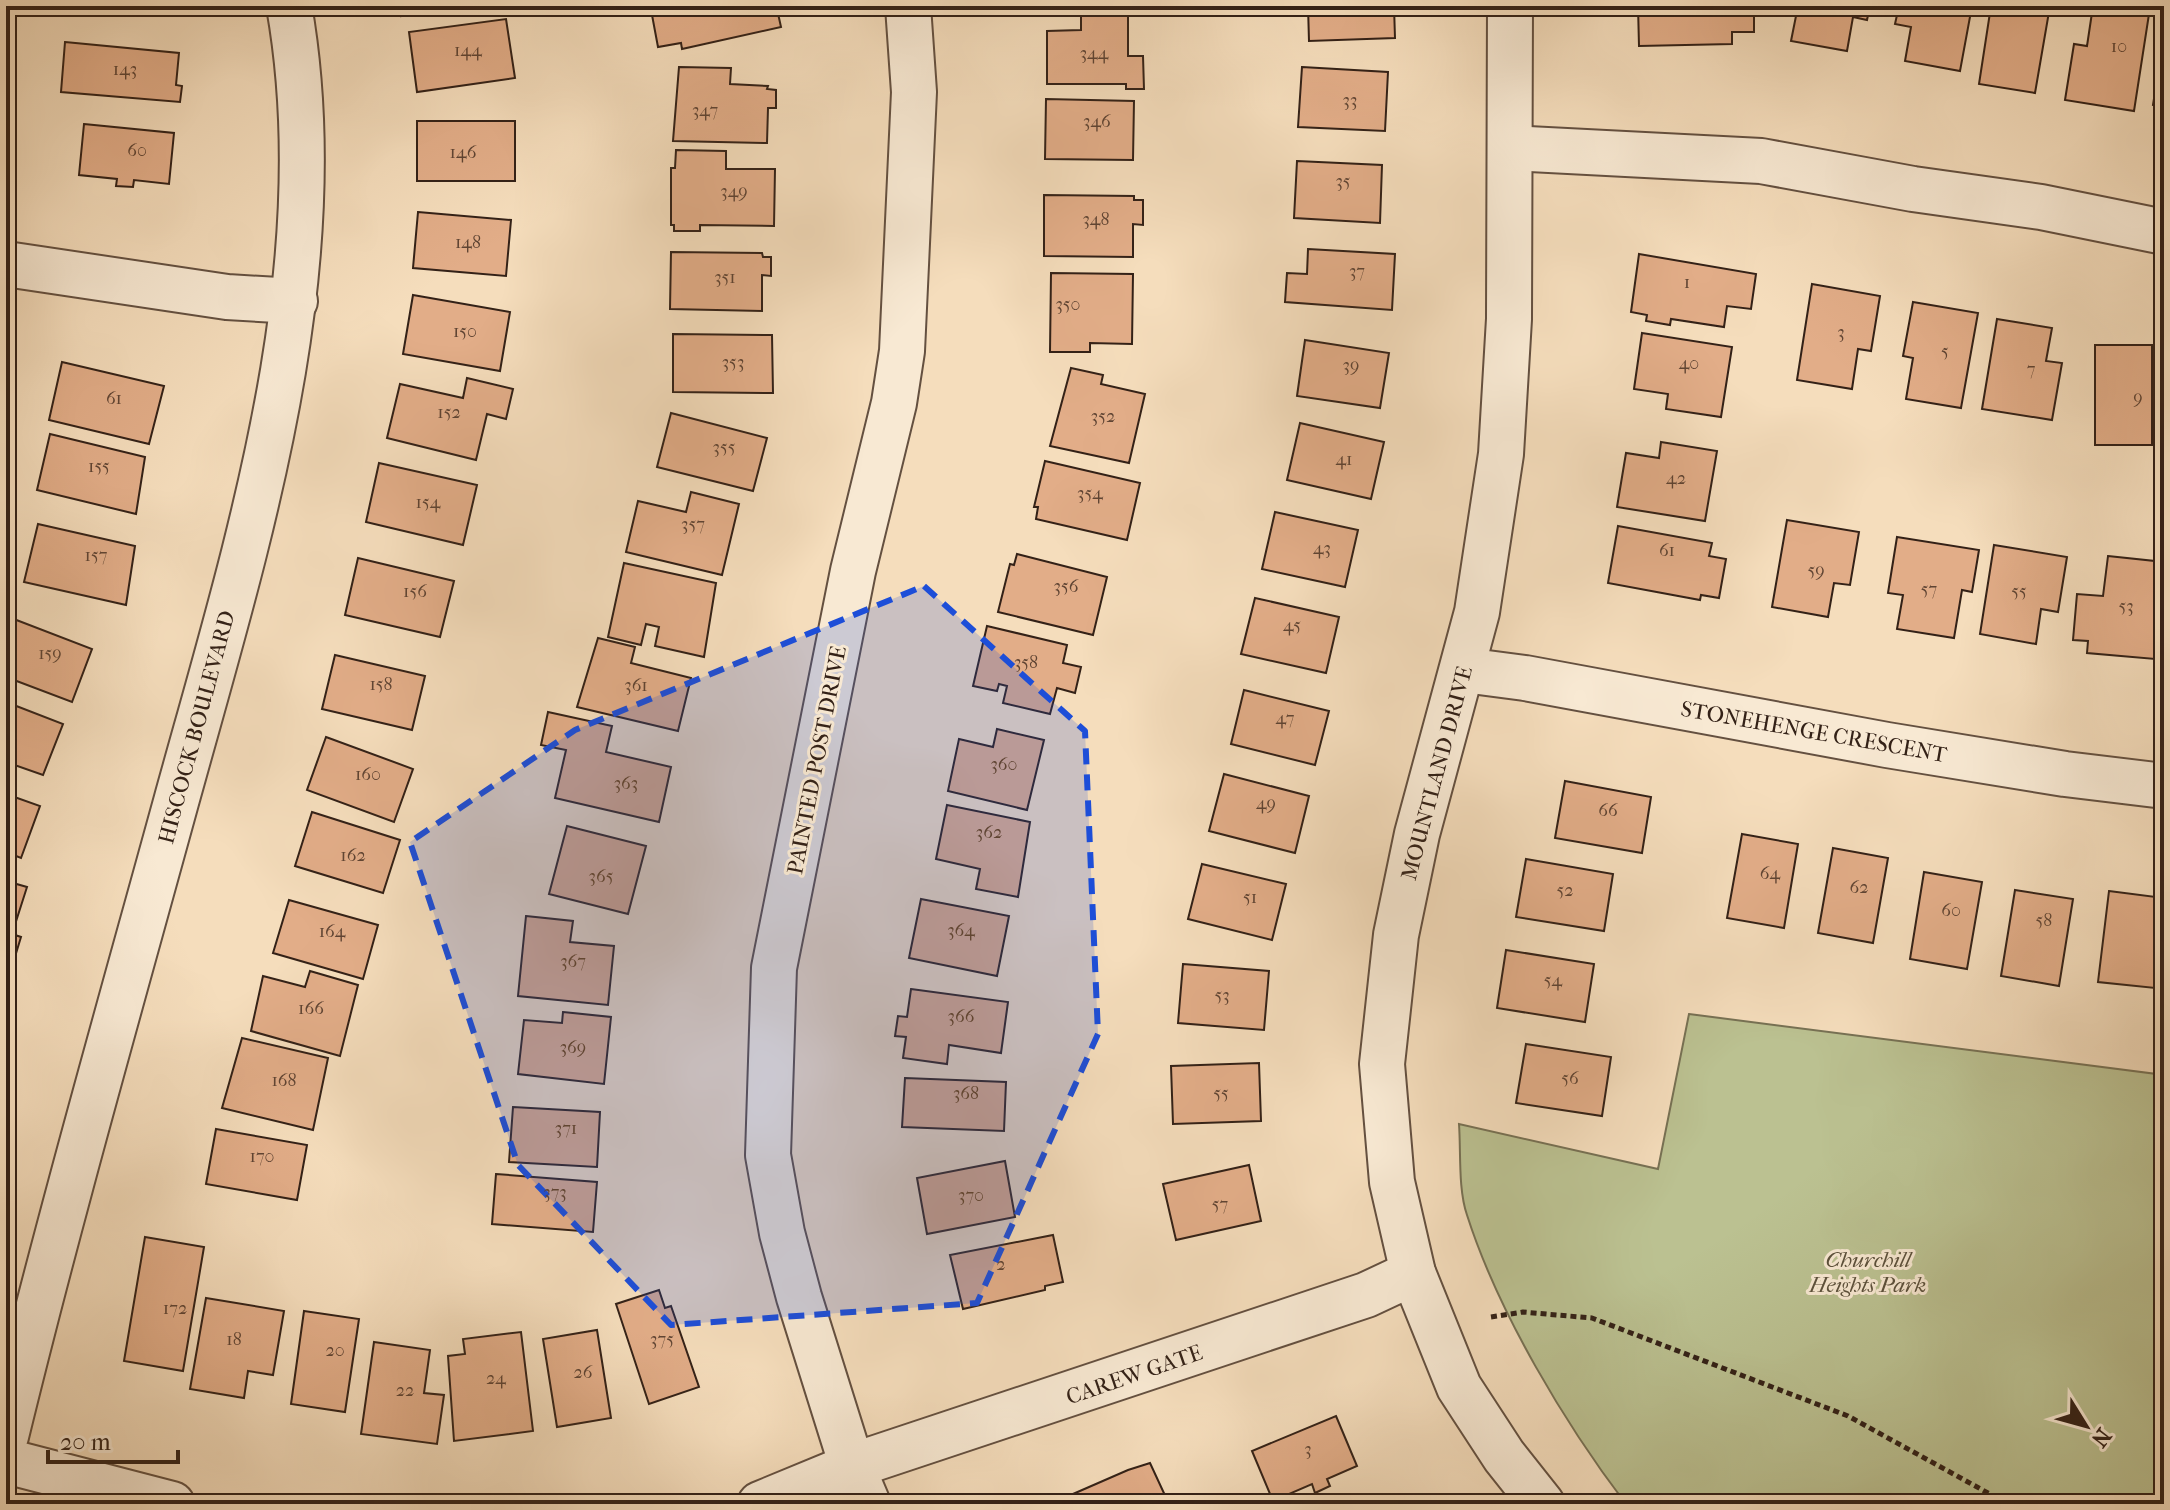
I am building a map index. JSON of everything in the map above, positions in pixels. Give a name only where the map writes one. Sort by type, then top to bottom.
[{"type":"street","name":"HISCOCK BOULEVARD","points":[[6,1436],[43,1283],[222,634],[272,421],[295,301],[304,192],[297,50],[289,6]]},
{"type":"street","name":"PAINTED POST DRIVE","points":[[860,1485],[782,1233],[768,1155],[772,1024],[774,968],[902,351],[914,92],[908,6]]},
{"type":"street","name":"MOUNTLAND DRIVE","points":[[1510,6],[1509,319],[1502,440],[1477,612],[1464,670],[1417,834],[1388,981],[1382,1064],[1391,1168],[1413,1273],[1459,1387],[1504,1456],[1542,1504]]},
{"type":"street","points":[[1511,148],[1761,161],[1913,189],[2041,207],[2164,232]]},
{"type":"street","points":[[6,264],[227,297],[295,301]]},
{"type":"street","name":"STONEHENGE CRESCENT","points":[[1464,670],[1525,678],[2065,774],[2164,786]]},
{"type":"street","name":"CAREW GATE","points":[[760,1504],[860,1485],[934,1442],[1366,1295],[1413,1273]]},
{"type":"street","points":[[6,1461],[172,1504]]},
{"type":"path","points":[[1491,1317],[1523,1312],[1592,1318],[1848,1416],[2008,1504]]},
{"type":"highlighted area","points":[[924,586],[1085,731],[1098,1034],[977,1303],[671,1325],[518,1165],[410,842],[575,730]]},
{"type":"green space","name":"Churchill Heights Park","points":[[1689,1014],[2164,1075],[2164,1504],[1626,1504],[1557,1403],[1496,1290],[1464,1205],[1459,1124],[1658,1169]]},
{"type":"building","points":[[400,6],[473,6],[401,16]]},
{"type":"building","points":[[672,6],[765,6],[766,11],[777,9],[781,27],[682,49],[681,43],[658,47],[652,15],[673,10]]},
{"type":"building","points":[[1308,6],[1394,6],[1395,38],[1309,41]]},
{"type":"building","points":[[1638,6],[1754,6],[1754,32],[1732,32],[1732,44],[1639,46]]},
{"type":"building","points":[[1798,6],[1870,6],[1867,20],[1853,17],[1847,51],[1791,41]]},
{"type":"building","points":[[1899,6],[1972,6],[1960,71],[1905,61],[1911,27],[1895,24]]},
{"type":"building","points":[[1991,6],[2050,6],[2035,93],[1979,84]]},
{"type":"building","points":[[2093,6],[2149,14],[2134,111],[2065,100],[2074,44],[2087,46]]},
{"type":"building","points":[[1128,11],[1128,56],[1143,56],[1144,89],[1126,89],[1126,84],[1047,84],[1047,31],[1081,30],[1081,12]]},
{"type":"building","points":[[506,19],[515,78],[417,92],[409,32]]},
{"type":"building","points":[[2164,35],[2164,107],[2153,105]]},
{"type":"building","points":[[65,42],[179,53],[176,85],[182,86],[180,102],[61,92]]},
{"type":"building","points":[[679,67],[731,68],[730,84],[768,86],[767,89],[776,90],[776,108],[768,108],[767,143],[673,141]]},
{"type":"building","points":[[1302,67],[1388,72],[1385,131],[1298,127]]},
{"type":"building","points":[[1046,99],[1134,101],[1133,160],[1045,159]]},
{"type":"building","points":[[417,121],[515,121],[515,181],[417,181]]},
{"type":"building","points":[[84,124],[174,133],[169,184],[134,180],[133,187],[116,186],[117,179],[79,175]]},
{"type":"building","points":[[676,150],[726,151],[726,169],[775,169],[774,226],[700,225],[700,231],[674,231],[674,225],[671,225],[671,168],[675,168]]},
{"type":"building","points":[[1297,161],[1382,165],[1380,223],[1294,218]]},
{"type":"building","points":[[1044,195],[1134,196],[1134,200],[1143,200],[1143,225],[1133,224],[1133,257],[1044,256]]},
{"type":"building","points":[[418,212],[511,220],[506,276],[413,268]]},
{"type":"building","points":[[1308,249],[1395,254],[1392,310],[1285,302],[1287,273],[1307,274]]},
{"type":"building","points":[[671,252],[762,253],[763,257],[771,257],[771,276],[762,275],[762,311],[670,309]]},
{"type":"building","points":[[1639,254],[1756,274],[1751,309],[1727,306],[1724,327],[1671,319],[1670,325],[1646,321],[1647,315],[1631,312]]},
{"type":"building","points":[[1051,273],[1133,274],[1132,344],[1090,343],[1090,352],[1050,352]]},
{"type":"building","points":[[1812,284],[1880,296],[1871,351],[1858,349],[1852,389],[1797,380]]},
{"type":"building","points":[[413,295],[510,312],[500,371],[403,354]]},
{"type":"building","points":[[1913,302],[1978,313],[1961,408],[1906,399],[1913,358],[1903,356]]},
{"type":"building","points":[[1997,319],[2052,328],[2046,361],[2062,363],[2052,420],[1982,409]]},
{"type":"building","points":[[1642,333],[1732,347],[1721,417],[1666,409],[1668,394],[1634,389]]},
{"type":"building","points":[[673,334],[772,335],[773,393],[673,392]]},
{"type":"building","points":[[1305,340],[1389,353],[1380,408],[1297,396]]},
{"type":"building","points":[[2095,345],[2152,345],[2152,445],[2095,445]]},
{"type":"building","points":[[62,362],[164,386],[149,444],[49,420]]},
{"type":"building","points":[[1071,368],[1103,375],[1101,384],[1145,394],[1129,463],[1050,446]]},
{"type":"building","points":[[467,378],[513,389],[506,419],[487,414],[476,460],[387,438],[400,384],[463,398]]},
{"type":"building","points":[[671,413],[767,438],[753,491],[657,467]]},
{"type":"building","points":[[1300,423],[1384,442],[1371,499],[1287,480]]},
{"type":"building","points":[[50,434],[145,457],[136,514],[37,490]]},
{"type":"building","points":[[1661,442],[1717,451],[1705,521],[1617,507],[1626,453],[1659,458]]},
{"type":"building","points":[[1045,461],[1140,483],[1127,540],[1036,519],[1038,507],[1034,507]]},
{"type":"building","points":[[379,463],[477,485],[463,545],[366,522]]},
{"type":"building","points":[[691,492],[739,504],[722,575],[626,552],[638,501],[686,512]]},
{"type":"building","points":[[1275,512],[1358,530],[1345,587],[1262,569]]},
{"type":"building","points":[[1787,520],[1859,532],[1850,585],[1834,583],[1828,617],[1772,607]]},
{"type":"building","points":[[38,524],[135,546],[126,605],[24,582]]},
{"type":"building","points":[[1618,526],[1712,543],[1709,556],[1726,559],[1719,598],[1701,595],[1700,600],[1608,583]]},
{"type":"building","points":[[1897,537],[1979,550],[1972,592],[1962,590],[1954,638],[1897,629],[1903,595],[1888,593]]},
{"type":"building","points":[[1994,545],[2067,557],[2058,612],[2041,609],[2036,644],[1980,634]]},
{"type":"building","points":[[1017,554],[1107,577],[1093,635],[998,612],[1010,564],[1014,565]]},
{"type":"building","points":[[2108,556],[2164,562],[2155,659],[2087,653],[2088,641],[2073,640],[2077,594],[2103,596]]},
{"type":"building","points":[[358,558],[454,581],[440,637],[345,615]]},
{"type":"building","points":[[624,563],[716,583],[704,657],[655,646],[659,627],[646,624],[641,645],[608,637]]},
{"type":"building","points":[[1255,598],[1339,617],[1326,673],[1241,654]]},
{"type":"building","points":[[6,616],[92,649],[72,702],[6,677]]},
{"type":"building","points":[[987,626],[1067,645],[1063,663],[1081,667],[1075,693],[1057,688],[1050,714],[1003,703],[1007,686],[999,684],[997,691],[973,686]]},
{"type":"building","points":[[598,638],[635,647],[631,663],[691,678],[678,731],[577,707]]},
{"type":"building","points":[[335,655],[425,676],[412,730],[322,709]]},
{"type":"building","points":[[1244,690],[1329,711],[1315,765],[1231,744]]},
{"type":"building","points":[[6,702],[63,724],[43,775],[6,762]]},
{"type":"building","points":[[548,712],[612,726],[606,752],[671,767],[659,822],[555,798],[566,750],[541,745]]},
{"type":"building","points":[[997,729],[1044,740],[1027,810],[948,791],[959,739],[993,747]]},
{"type":"building","points":[[326,737],[413,769],[394,822],[307,790]]},
{"type":"building","points":[[1224,774],[1309,796],[1295,853],[1209,831]]},
{"type":"building","points":[[1565,781],[1651,797],[1642,853],[1555,838]]},
{"type":"building","points":[[6,794],[40,806],[21,858],[6,852]]},
{"type":"building","points":[[947,805],[1030,822],[1018,897],[976,889],[980,869],[936,859]]},
{"type":"building","points":[[312,812],[400,840],[383,893],[295,866]]},
{"type":"building","points":[[567,826],[646,846],[628,914],[549,894]]},
{"type":"building","points":[[1742,834],[1798,844],[1784,928],[1727,918]]},
{"type":"building","points":[[1833,848],[1888,858],[1873,943],[1818,933]]},
{"type":"building","points":[[1526,859],[1613,874],[1604,931],[1516,917]]},
{"type":"building","points":[[1202,864],[1286,884],[1272,940],[1188,919]]},
{"type":"building","points":[[1924,872],[1982,882],[1967,969],[1910,959]]},
{"type":"building","points":[[6,881],[27,887],[12,934],[21,937],[11,970],[6,968]]},
{"type":"building","points":[[2015,890],[2073,899],[2059,986],[2001,976]]},
{"type":"building","points":[[2109,891],[2164,898],[2155,988],[2098,982]]},
{"type":"building","points":[[921,899],[1009,916],[997,976],[909,958]]},
{"type":"building","points":[[289,900],[378,925],[363,979],[273,953]]},
{"type":"building","points":[[526,916],[573,921],[570,942],[614,946],[608,1005],[518,996]]},
{"type":"building","points":[[1506,950],[1594,964],[1585,1022],[1497,1008]]},
{"type":"building","points":[[1183,964],[1269,971],[1264,1030],[1178,1023]]},
{"type":"building","points":[[310,971],[358,985],[340,1056],[251,1031],[263,976],[305,987]]},
{"type":"building","points":[[911,989],[1008,1002],[1001,1053],[949,1045],[947,1064],[903,1058],[906,1037],[895,1036],[898,1016],[907,1017]]},
{"type":"building","points":[[563,1012],[611,1017],[604,1084],[518,1074],[524,1020],[562,1023]]},
{"type":"building","points":[[242,1038],[328,1058],[313,1130],[222,1108]]},
{"type":"building","points":[[1526,1044],[1611,1057],[1602,1116],[1516,1103]]},
{"type":"building","points":[[1259,1063],[1261,1121],[1173,1124],[1171,1066]]},
{"type":"building","points":[[905,1078],[1006,1082],[1004,1131],[902,1127]]},
{"type":"building","points":[[513,1107],[600,1112],[597,1167],[509,1162]]},
{"type":"building","points":[[216,1129],[307,1145],[297,1200],[206,1184]]},
{"type":"building","points":[[1005,1161],[1015,1217],[927,1234],[917,1178]]},
{"type":"building","points":[[1249,1165],[1261,1221],[1176,1240],[1163,1184]]},
{"type":"building","points":[[496,1174],[597,1182],[593,1232],[492,1224]]},
{"type":"building","points":[[1053,1235],[1063,1282],[1045,1286],[1045,1290],[963,1309],[950,1255]]},
{"type":"building","points":[[145,1237],[204,1247],[183,1371],[124,1361]]},
{"type":"building","points":[[659,1290],[665,1308],[671,1306],[699,1387],[649,1404],[616,1304]]},
{"type":"building","points":[[206,1298],[284,1311],[273,1375],[248,1371],[244,1398],[190,1389]]},
{"type":"building","points":[[304,1311],[359,1319],[345,1412],[291,1404]]},
{"type":"building","points":[[597,1330],[611,1418],[557,1427],[543,1339]]},
{"type":"building","points":[[521,1332],[533,1431],[454,1441],[448,1356],[465,1354],[463,1339]]},
{"type":"building","points":[[374,1342],[430,1350],[424,1393],[444,1395],[437,1444],[361,1434]]},
{"type":"building","points":[[1336,1416],[1357,1466],[1327,1479],[1330,1486],[1315,1493],[1312,1484],[1273,1501],[1252,1451]]},
{"type":"building","points":[[1150,1463],[1169,1504],[1050,1504],[1128,1470]]}]
